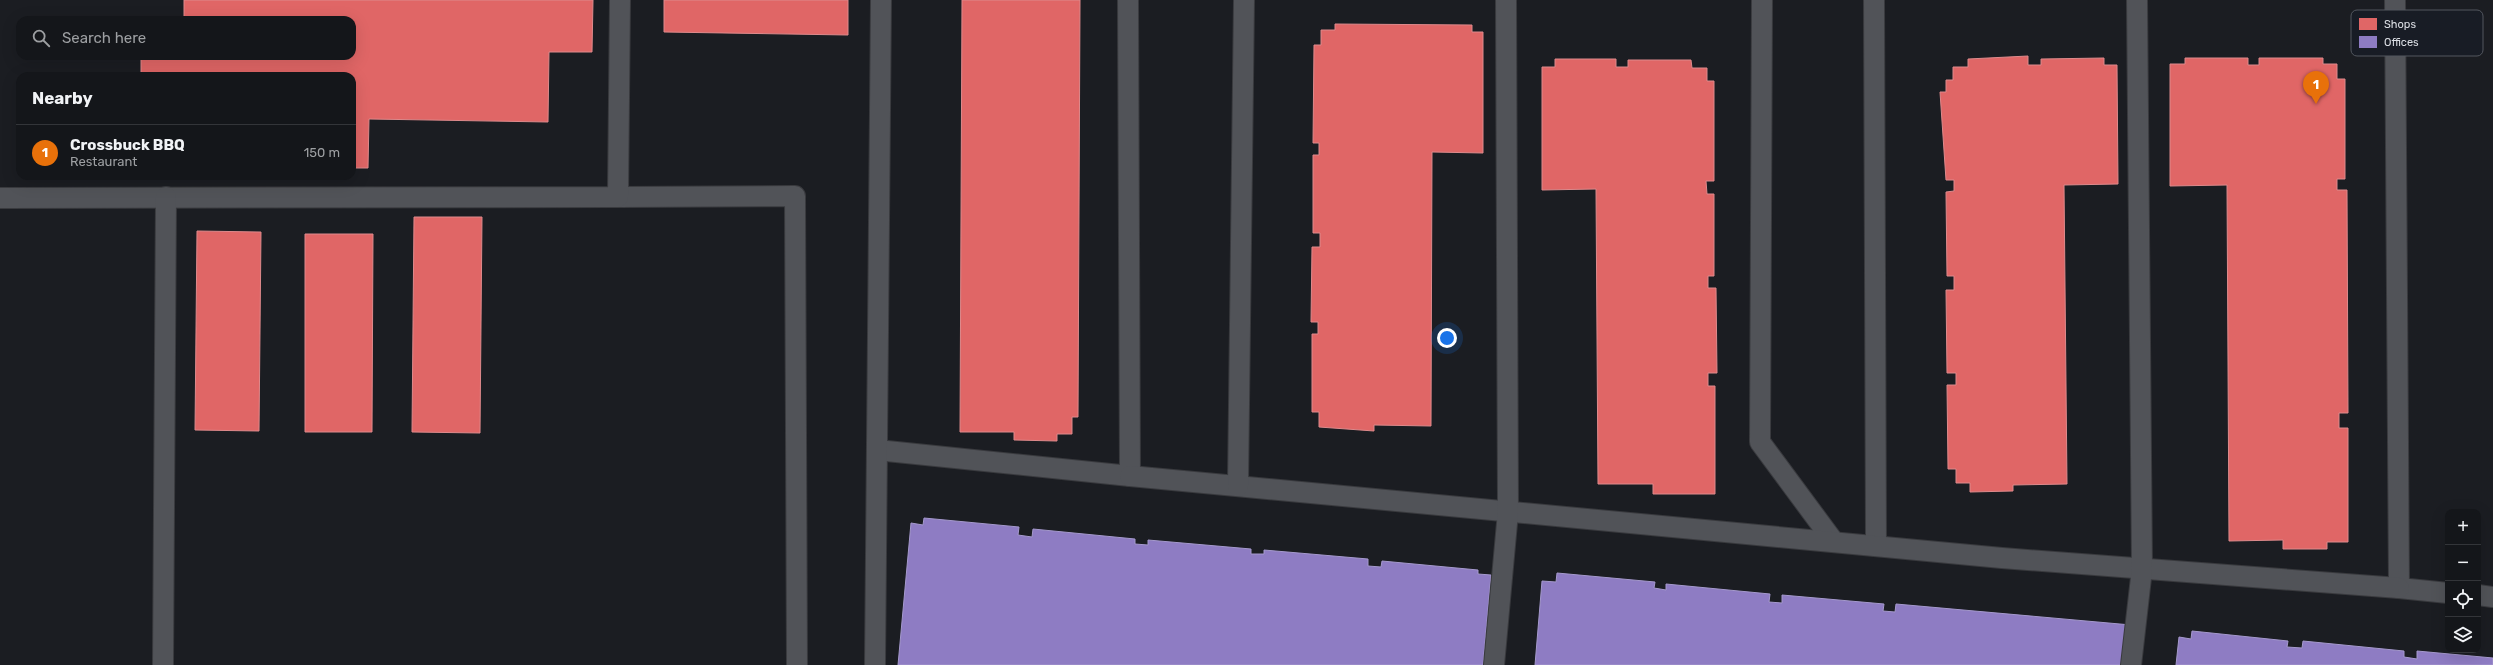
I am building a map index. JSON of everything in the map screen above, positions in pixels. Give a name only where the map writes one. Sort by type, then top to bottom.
[{"type":"lane","points":[[618,197],[620,0]]},
{"type":"lane","points":[[875,665],[881,0]]},
{"type":"lane","points":[[1128,0],[1130,476]]},
{"type":"lane","points":[[1238,486],[1244,0]]},
{"type":"lane","points":[[1494,665],[1508,512],[1506,0]]},
{"type":"lane","points":[[1762,0],[1760,442],[1834,542]]},
{"type":"lane","points":[[1874,0],[1876,546]]},
{"type":"lane","points":[[2131,665],[2142,569],[2137,0]]},
{"type":"lane","points":[[2396,0],[2396,10]]},
{"type":"lane","points":[[2396,56],[2399,588]]},
{"type":"lane","points":[[0,198],[795,196],[797,665]]},
{"type":"lane","points":[[163,665],[166,198]]},
{"type":"lane","points":[[877,450],[1130,476],[1876,546],[2445,593]]},
{"type":"lane","points":[[2481,596],[2493,597]]},
{"type":"building: Shops","points":[[184,0],[593,0],[592,52],[549,52],[548,122],[369,119],[368,168],[356,168],[356,72],[141,72],[141,60],[356,60],[356,16],[184,16]]},
{"type":"building: Shops","points":[[664,0],[848,0],[848,35],[664,32]]},
{"type":"building: Shops","points":[[962,0],[1080,0],[1078,417],[1072,417],[1072,434],[1057,434],[1057,441],[1014,440],[1014,432],[960,432]]},
{"type":"building: Shops","points":[[1335,24],[1472,25],[1472,32],[1483,32],[1483,153],[1432,152],[1431,426],[1374,425],[1374,431],[1319,427],[1319,412],[1312,412],[1312,334],[1318,334],[1318,322],[1311,322],[1312,247],[1320,247],[1320,233],[1313,233],[1313,155],[1319,155],[1319,143],[1313,143],[1314,45],[1321,45],[1321,30],[1335,30]]},
{"type":"building: Shops","points":[[2028,56],[2028,65],[2041,65],[2041,59],[2104,58],[2104,65],[2117,65],[2118,184],[2064,185],[2067,484],[2013,485],[2013,491],[1970,492],[1970,483],[1956,483],[1956,469],[1948,469],[1947,385],[1956,385],[1956,373],[1947,373],[1946,290],[1954,290],[1954,276],[1947,276],[1946,192],[1954,191],[1954,180],[1946,180],[1940,92],[1946,92],[1946,80],[1953,80],[1953,67],[1968,67],[1968,59]]},
{"type":"building: Shops","points":[[2185,58],[2248,58],[2248,65],[2259,65],[2259,58],[2323,58],[2323,64],[2337,64],[2337,79],[2345,79],[2345,179],[2337,179],[2337,190],[2347,190],[2348,413],[2339,413],[2339,428],[2348,428],[2348,542],[2327,542],[2327,549],[2283,549],[2283,540],[2229,541],[2227,185],[2170,186],[2170,64],[2185,64]]},
{"type":"building: Shops","points":[[1555,59],[1616,59],[1616,67],[1628,67],[1628,60],[1691,60],[1692,68],[1707,68],[1707,81],[1714,81],[1714,181],[1706,181],[1707,194],[1714,194],[1714,276],[1708,276],[1708,288],[1716,288],[1717,373],[1708,373],[1708,386],[1715,386],[1715,494],[1653,494],[1653,484],[1598,484],[1596,189],[1542,190],[1542,67],[1555,67]]},
{"type":"building: Shops","points":[[414,217],[482,217],[480,433],[412,432]]},
{"type":"building: Shops","points":[[197,231],[261,232],[259,431],[195,430]]},
{"type":"building: Shops","points":[[305,234],[373,234],[372,432],[305,432]]},
{"type":"building: Offices","points":[[924,518],[1019,527],[1018,535],[1032,537],[1033,529],[1135,539],[1135,544],[1148,545],[1148,540],[1251,549],[1251,554],[1264,554],[1264,550],[1368,559],[1368,566],[1381,567],[1382,561],[1478,570],[1478,574],[1491,575],[1483,665],[898,665],[911,523],[923,525]]},
{"type":"building: Offices","points":[[1557,573],[1655,582],[1654,588],[1666,590],[1666,584],[1770,594],[1769,602],[1782,603],[1782,595],[1884,604],[1883,611],[1895,612],[1896,604],[2131,625],[2128,665],[1535,665],[1542,581],[1556,582]]},
{"type":"building: Offices","points":[[2192,631],[2288,641],[2287,647],[2302,648],[2303,641],[2404,651],[2404,657],[2417,659],[2417,651],[2493,658],[2493,665],[2176,665],[2179,637],[2191,639]]},
{"type":"place","name":"Crossbuck BBQ","points":[[2316,104]]}]
